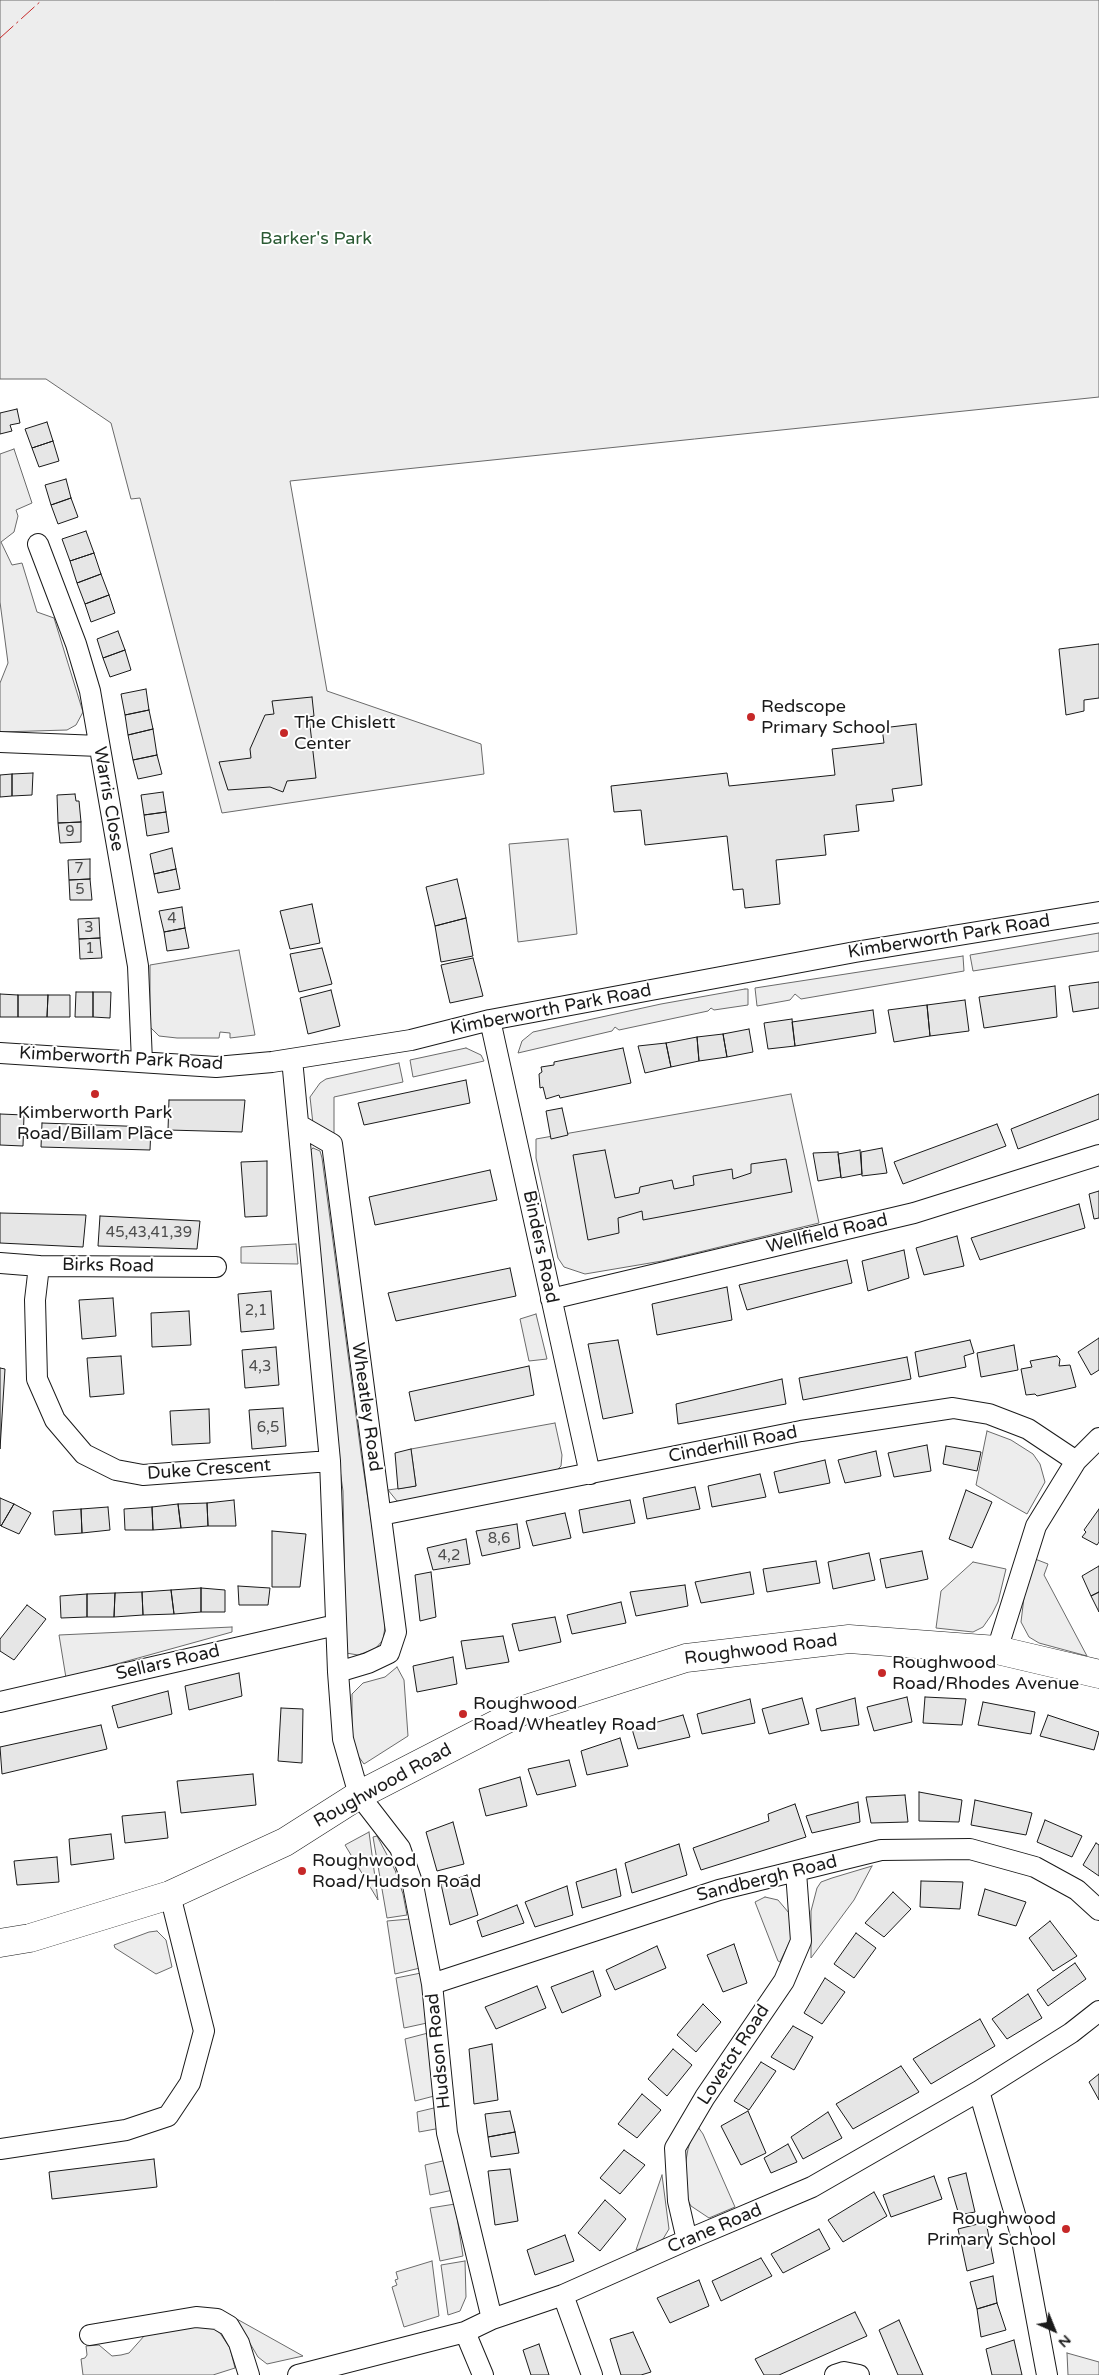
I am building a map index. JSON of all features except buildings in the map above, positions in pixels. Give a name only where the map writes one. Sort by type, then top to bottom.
[{"type":"street","name":"Warris Close","points":[[38,544],[76,644],[90,691],[138,966],[142,1062]]},
{"type":"street","points":[[0,742],[99,746]]},
{"type":"street","name":"Kimberworth Park Road","points":[[0,1053],[216,1067],[292,1059],[411,1040],[490,1020],[855,952],[1099,912]]},
{"type":"street","name":"Binders Road","points":[[490,1020],[590,1474]]},
{"type":"street","name":"Wheatley Road","points":[[292,1059],[330,1461],[338,1672],[343,1739],[359,1795]]},
{"type":"street","name":"Wheatley Road","points":[[299,1126],[332,1144],[396,1632],[388,1653],[368,1664],[338,1672]]},
{"type":"street","name":"Wellfield Road","points":[[550,1299],[914,1213],[1099,1155]]},
{"type":"street","name":"Birks Road","points":[[0,1263],[39,1266],[216,1268]]},
{"type":"street","name":"Duke Crescent","points":[[39,1266],[35,1300],[36,1379],[55,1420],[84,1454],[116,1470],[143,1475],[330,1461]]},
{"type":"street","name":"Cinderhill Road","points":[[381,1515],[801,1431],[953,1408],[988,1414],[1028,1429],[1076,1461]]},
{"type":"street","points":[[997,1650],[1036,1526],[1076,1461],[1099,1438]]},
{"type":"street","name":"Sellars Road","points":[[0,1702],[336,1625]]},
{"type":"street","name":"Roughwood Road","points":[[0,1943],[30,1938],[170,1895],[285,1842],[359,1795],[526,1709],[686,1658],[849,1639],[997,1650],[1099,1674]]},
{"type":"street","name":"Hudson Road","points":[[359,1795],[400,1848],[413,1885],[432,1984],[447,2133],[492,2319]]},
{"type":"street","name":"Sandbergh Road","points":[[432,1984],[718,1890],[881,1850],[970,1850],[1035,1868],[1077,1890],[1099,1910]]},
{"type":"street","name":"Lovetot Road","points":[[687,2240],[678,2201],[675,2148],[705,2097],[784,1981],[802,1941],[796,1872]]},
{"type":"street","points":[[0,2149],[126,2130],[143,2125],[168,2116],[186,2090],[190,2083],[204,2031],[170,1895]]},
{"type":"street","name":"Crane Road","points":[[298,2375],[464,2332],[492,2319],[563,2295],[812,2187],[979,2091],[1071,2033],[1099,2011]]},
{"type":"street","points":[[979,2091],[1021,2235],[1047,2375]]},
{"type":"street","points":[[563,2295],[592,2375]]},
{"type":"street","points":[[90,2335],[196,2317],[217,2319],[229,2326],[239,2343],[249,2375]]},
{"type":"street","points":[[464,2332],[483,2375]]},
{"type":"street","points":[[835,2375],[844,2372],[859,2375]]},
{"type":"green space","name":"Barker's Park","points":[[0,0],[1099,0],[1099,397],[290,481],[327,691],[481,744],[484,774],[222,813],[140,498],[131,499],[111,423],[46,379],[0,379]]},
{"type":"green space","points":[[14,449],[32,503],[16,510],[18,516],[14,532],[1,542],[12,565],[22,563],[37,612],[54,618],[83,712],[76,725],[67,730],[0,732],[0,683],[8,663],[0,602],[0,454]]},
{"type":"green space","points":[[568,839],[577,934],[518,942],[509,844]]},
{"type":"green space","points":[[1099,933],[1099,951],[973,971],[970,955]]},
{"type":"green space","points":[[239,950],[255,1035],[230,1038],[230,1033],[220,1032],[219,1038],[177,1038],[159,1036],[150,1027],[150,965]]},
{"type":"green space","points":[[963,956],[964,971],[801,999],[795,994],[790,1000],[757,1006],[755,988]]},
{"type":"green space","points":[[748,989],[748,1005],[714,1010],[711,1008],[708,1011],[619,1030],[615,1027],[612,1031],[518,1053],[522,1041],[533,1032],[661,1004]]},
{"type":"green space","points":[[466,1048],[481,1055],[484,1061],[413,1077],[410,1060]]},
{"type":"green space","points":[[399,1063],[403,1082],[334,1097],[334,1136],[313,1124],[310,1097],[320,1083],[326,1079]]},
{"type":"green space","points":[[791,1094],[819,1223],[662,1261],[585,1274],[564,1267],[558,1258],[536,1158],[536,1139]]},
{"type":"green space","points":[[313,1148],[320,1151],[322,1158],[361,1453],[386,1620],[383,1640],[375,1649],[358,1655],[346,1653],[343,1491],[338,1456],[310,1151]]},
{"type":"green space","points":[[296,1244],[298,1264],[241,1263],[241,1247]]},
{"type":"green space","points":[[536,1314],[547,1359],[529,1361],[520,1319]]},
{"type":"green space","points":[[555,1423],[562,1455],[561,1466],[556,1471],[405,1502],[397,1501],[388,1490],[416,1486],[411,1449]]},
{"type":"green space","points":[[987,1431],[1011,1440],[1033,1454],[1040,1464],[1045,1482],[1027,1514],[976,1485]]},
{"type":"green space","points":[[1035,1559],[1048,1564],[1044,1575],[1087,1656],[1039,1643],[1029,1637],[1021,1622],[1025,1589]]},
{"type":"green space","points":[[973,1562],[1006,1569],[998,1602],[992,1614],[983,1627],[973,1632],[936,1628],[941,1591]]},
{"type":"green space","points":[[232,1627],[232,1632],[66,1678],[59,1635]]},
{"type":"green space","points":[[397,1667],[404,1680],[408,1736],[364,1764],[356,1753],[352,1733],[352,1694],[363,1683],[385,1677]]},
{"type":"green space","points":[[369,1832],[378,1900],[345,1845]]},
{"type":"green space","points":[[377,1836],[395,1870],[403,1894],[407,1915],[387,1918],[373,1837]]},
{"type":"green space","points":[[872,1866],[854,1900],[811,1958],[811,1911],[817,1888],[821,1882]]},
{"type":"green space","points":[[765,1897],[778,1900],[789,1913],[792,1931],[791,1939],[780,1962],[755,1902]]},
{"type":"green space","points":[[410,1919],[420,1968],[395,1974],[387,1921]]},
{"type":"green space","points":[[157,1931],[166,1940],[172,1967],[156,1974],[115,1948],[114,1945],[149,1932]]},
{"type":"green space","points":[[421,1973],[427,2023],[404,2028],[396,1978]]},
{"type":"green space","points":[[428,2033],[438,2095],[415,2101],[405,2039]]},
{"type":"green space","points":[[438,2107],[441,2128],[419,2132],[417,2112]]},
{"type":"green space","points":[[698,2127],[703,2134],[735,2207],[709,2218],[691,2206],[686,2197],[685,2166],[693,2133]]},
{"type":"green space","points":[[447,2160],[453,2190],[430,2195],[425,2165]]},
{"type":"green space","points":[[662,2175],[669,2229],[658,2243],[636,2250]]},
{"type":"green space","points":[[455,2204],[463,2256],[440,2261],[430,2208]]},
{"type":"green space","points":[[432,2261],[439,2316],[404,2327],[392,2287],[397,2285],[395,2280],[398,2279],[396,2272]]},
{"type":"green space","points":[[465,2261],[466,2297],[460,2311],[448,2315],[441,2265]]},
{"type":"green space","points":[[235,2318],[303,2356],[267,2364],[258,2357]]},
{"type":"green space","points":[[190,2325],[211,2327],[220,2333],[230,2348],[235,2368],[213,2375],[83,2375],[81,2359],[87,2355],[86,2346],[99,2345],[112,2356],[121,2355],[129,2353],[145,2335]]},
{"type":"green space","points":[[1067,2353],[1099,2362],[1099,2375],[1068,2375]]},
{"type":"power","points":[[0,38],[42,0]]},
{"type":"place","name":"Redscope Primary School","points":[[751,717]]},
{"type":"place","name":"The Chislett Center","points":[[284,733]]},
{"type":"place","name":"Kimberworth Park Road/Billam Place","points":[[95,1094]]},
{"type":"place","name":"Roughwood Road/Rhodes Avenue","points":[[882,1673]]},
{"type":"place","name":"Roughwood Road/Wheatley Road","points":[[463,1714]]},
{"type":"place","name":"Roughwood Road/Hudson Road","points":[[302,1871]]},
{"type":"place","name":"Roughwood Primary School","points":[[1066,2229]]}]
